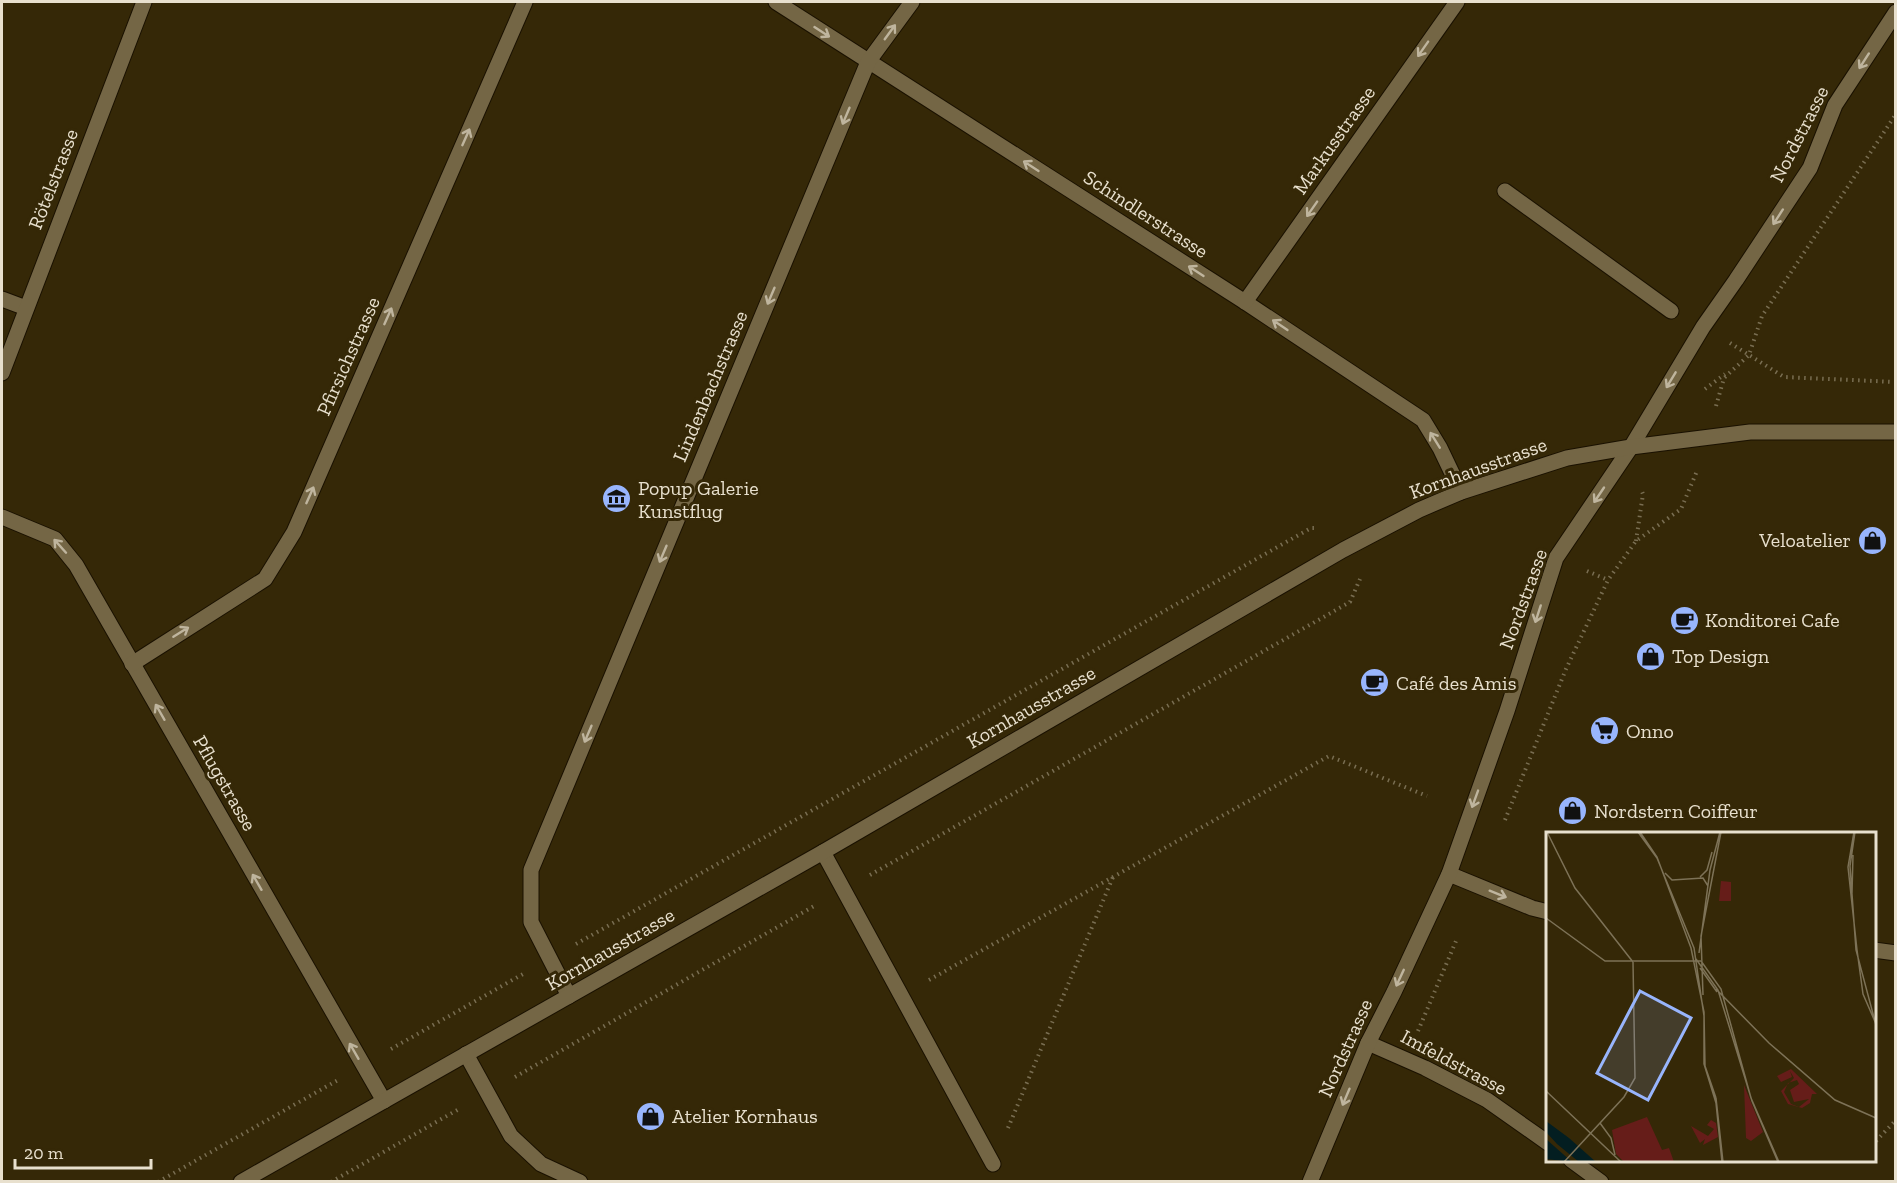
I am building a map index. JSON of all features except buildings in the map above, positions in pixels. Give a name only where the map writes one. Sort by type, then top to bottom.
[{"type":"street","name":"Rötelstrasse","points":[[2,373],[144,2]]},
{"type":"street","name":"Pfirsichstrasse","points":[[132,664],[265,579],[294,532],[525,2]]},
{"type":"street","name":"Schindlerstrasse","points":[[776,2],[1245,302],[1423,420],[1440,448],[1461,492]]},
{"type":"street","name":"Lindenbachstrasse","points":[[569,996],[531,922],[531,870],[868,62],[912,2]]},
{"type":"street","name":"Markusstrasse","points":[[1245,302],[1457,2]]},
{"type":"street","name":"Nordstrasse","points":[[1310,1182],[1368,1043],[1449,874],[1507,711],[1556,558],[1631,447],[1703,327],[1809,168],[1835,105],[1896,12]]},
{"type":"street","points":[[1505,191],[1671,311]]},
{"type":"street","points":[[2,299],[26,308]]},
{"type":"street","name":"Kornhausstrasse","points":[[241,1182],[823,852],[1361,540],[1419,510],[1461,492],[1567,459],[1631,447],[1750,432],[1896,432]]},
{"type":"street","name":"Pflugstrasse","points":[[2,517],[55,539],[76,565],[384,1101]]},
{"type":"street","points":[[823,852],[903,995],[993,1164]]},
{"type":"street","points":[[1449,874],[1546,912]]},
{"type":"street","points":[[1876,950],[1896,953]]},
{"type":"street","name":"Imfeldstrasse","points":[[1368,1043],[1425,1068],[1487,1100],[1546,1142]]},
{"type":"street","points":[[466,1054],[511,1136],[541,1164],[580,1182]]},
{"type":"street","points":[[1572,1162],[1601,1182]]},
{"type":"path","points":[[1896,114],[1762,316],[1749,355],[1784,376],[1896,382]]},
{"type":"path","points":[[1501,828],[1566,669],[1608,580],[1636,541],[1681,509]]},
{"type":"path","points":[[158,1182],[1311,528]]},
{"type":"path","points":[[1579,567],[1608,580]]},
{"type":"path","points":[[903,995],[1329,756],[1427,796]]},
{"type":"path","points":[[993,1164],[1114,876]]},
{"type":"path","points":[[1427,1010],[1457,938]]},
{"type":"path","points":[[1876,1141],[1896,1120]]},
{"type":"place","name":"Popup Galerie Kunstflug","points":[[617,499]]},
{"type":"place","name":"Veloatelier","points":[[1872,540]]},
{"type":"place","name":"Konditorei Cafe","points":[[1684,620]]},
{"type":"place","name":"Top Design","points":[[1651,656]]},
{"type":"place","name":"Café des Amis","points":[[1375,683]]},
{"type":"place","name":"Onno","points":[[1605,731]]},
{"type":"place","name":"Nordstern Coiffeur","points":[[1573,811]]},
{"type":"place","name":"Atelier Kornhaus","points":[[651,1116]]}]
